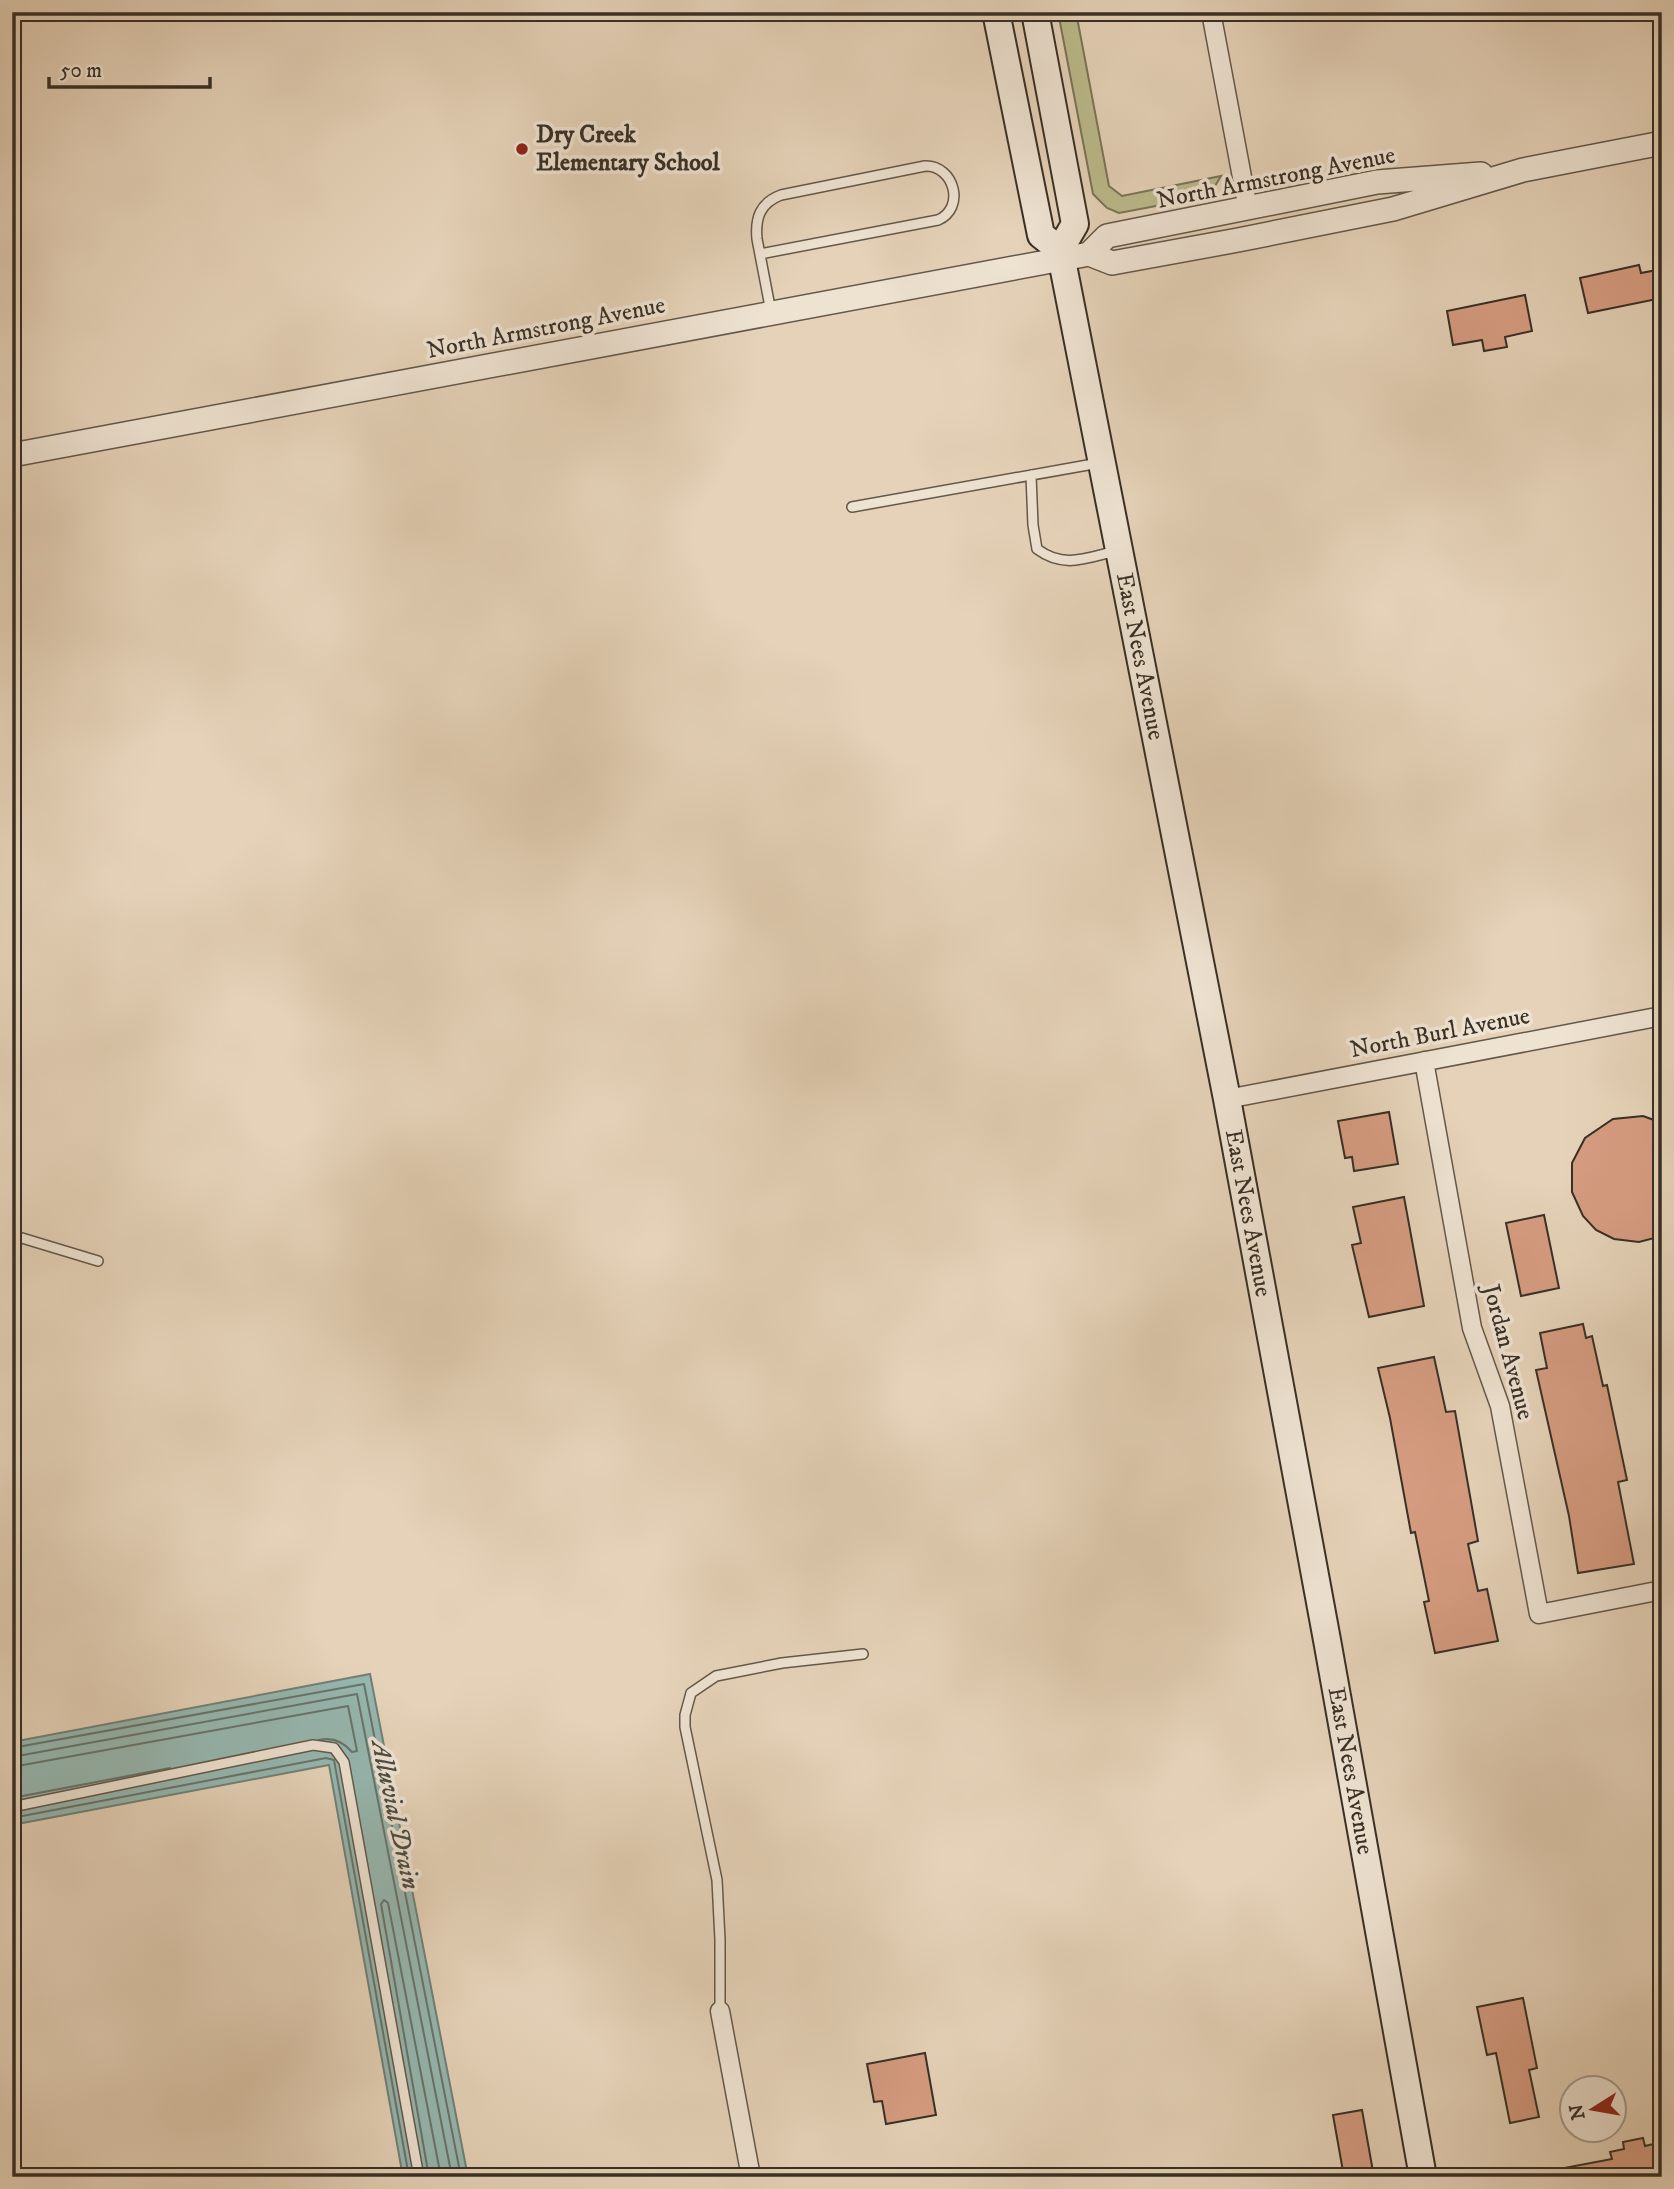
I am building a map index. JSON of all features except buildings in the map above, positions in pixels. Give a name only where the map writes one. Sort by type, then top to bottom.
[{"type":"main road","name":"East Nees Avenue","points":[[996,12],[1041,235],[1061,254],[1227,1099],[1423,2177]]},
{"type":"main road","points":[[1035,12],[1075,223],[1061,254]]},
{"type":"street","points":[[1211,12],[1248,209]]},
{"type":"street","name":"North Armstrong Avenue","points":[[12,455],[772,312],[1061,254],[1089,254],[1112,263],[1250,238],[1393,209],[1523,170],[1662,143]]},
{"type":"street","name":"North Armstrong Avenue","points":[[1089,254],[1107,236],[1377,182],[1523,170]]},
{"type":"street","name":"North Burl Avenue","points":[[1227,1099],[1662,1016]]},
{"type":"street","name":"Jordan Avenue","points":[[1424,1061],[1472,1328],[1500,1406],[1539,1614],[1662,1590]]},
{"type":"street","points":[[720,2011],[751,2177]]},
{"type":"lane","points":[[760,254],[938,220],[947,214],[954,203],[953,186],[950,179],[937,169],[925,166],[770,199],[761,209],[757,233],[760,254],[772,312]]},
{"type":"lane","points":[[852,507],[1101,463]]},
{"type":"lane","points":[[1031,475],[1037,549],[1050,559],[1062,561],[1118,551]]},
{"type":"lane","points":[[12,1235],[98,1261]]},
{"type":"lane","points":[[720,2011],[718,1880],[702,1816],[685,1727],[691,1693],[716,1676],[782,1663],[863,1654]]},
{"type":"lane","points":[[12,1807],[313,1745],[334,1748],[344,1762],[419,2177]]},
{"type":"shaded area","points":[[1058,12],[1076,12],[1109,186],[1122,196],[1221,176],[1209,196],[1119,213],[1107,208],[1093,194]]},
{"type":"water","name":"Alluvial Drain","points":[[370,1674],[468,2177],[403,2177],[329,1765],[12,1825],[12,1742]]},
{"type":"place","name":"Dry Creek Elementary School","points":[[522,149]]}]
